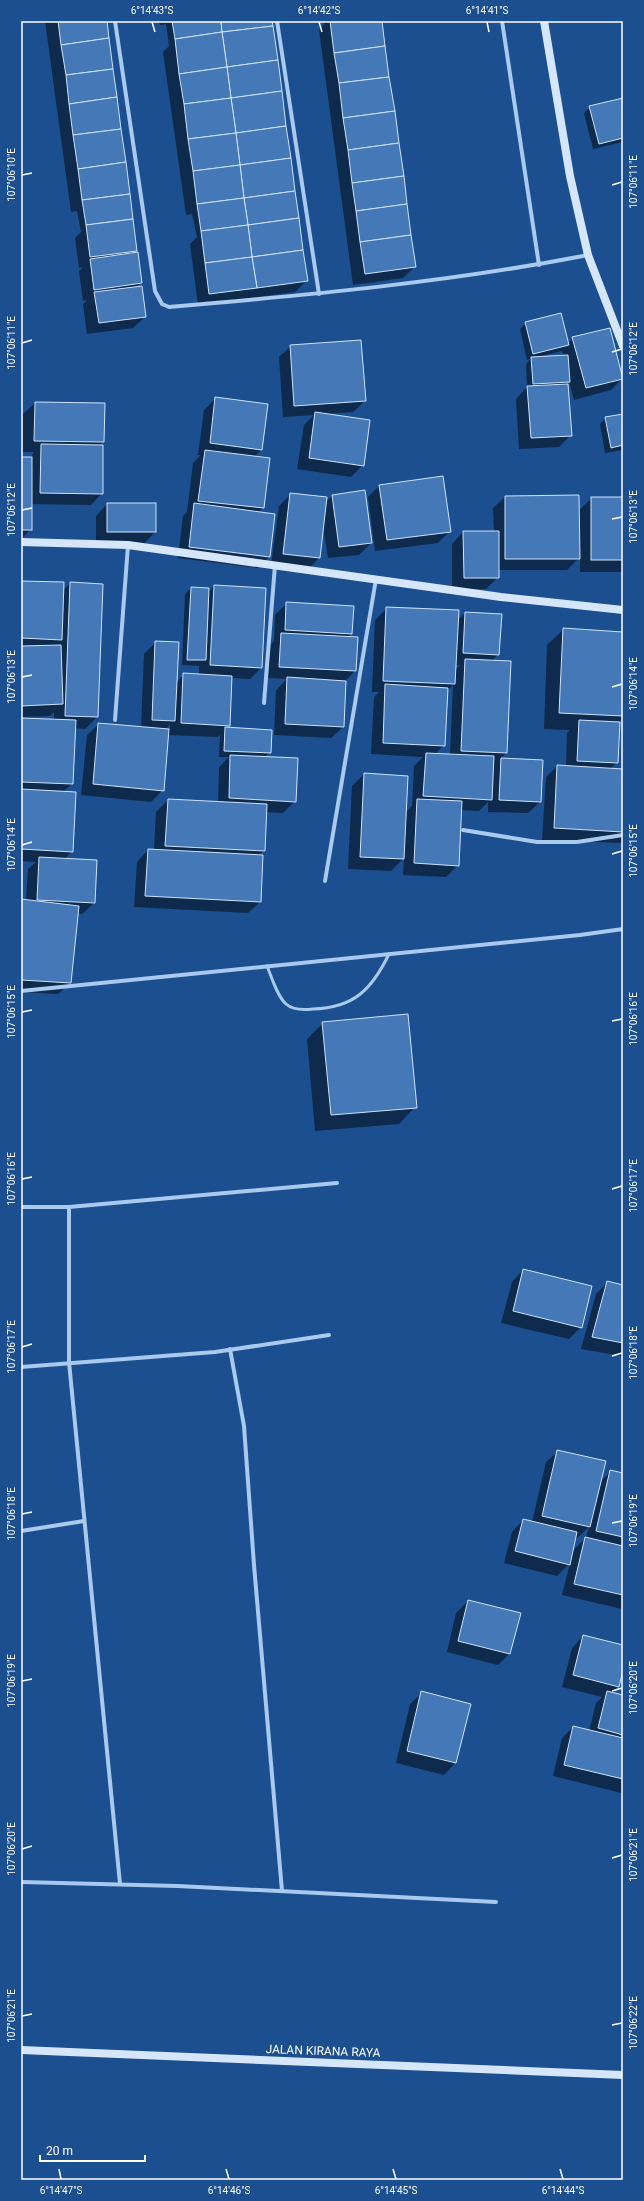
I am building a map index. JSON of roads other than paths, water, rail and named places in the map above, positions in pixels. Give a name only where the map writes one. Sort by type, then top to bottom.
[{"type":"street","points":[[115,21],[155,291],[162,304],[169,307],[319,294],[539,265],[588,255]]},
{"type":"street","points":[[277,21],[319,294]]},
{"type":"street","points":[[502,21],[539,265]]},
{"type":"street","points":[[544,21],[570,176],[588,255],[623,346]]},
{"type":"street","points":[[21,542],[128,545],[501,597],[623,610]]},
{"type":"street","points":[[115,720],[128,545]]},
{"type":"street","points":[[264,703],[275,565]]},
{"type":"street","points":[[325,881],[376,579]]},
{"type":"street","points":[[463,830],[537,842],[577,842],[623,835]]},
{"type":"street","points":[[21,991],[580,935],[623,929]]},
{"type":"street","points":[[21,1207],[69,1207],[337,1183]]},
{"type":"street","points":[[69,1207],[69,1362],[120,1884]]},
{"type":"street","points":[[21,1367],[230,1350],[329,1335]]},
{"type":"street","points":[[230,1350],[244,1426],[254,1573],[282,1891]]},
{"type":"street","points":[[21,1531],[84,1521]]},
{"type":"street","points":[[21,1882],[120,1884],[496,1902]]},
{"type":"street","name":"JALAN KIRANA RAYA","points":[[21,2050],[623,2076]]},
{"type":"lane","points":[[267,966],[276,988],[287,1005],[301,1010],[322,1009],[345,1004],[364,992],[378,977],[389,954]]}]
